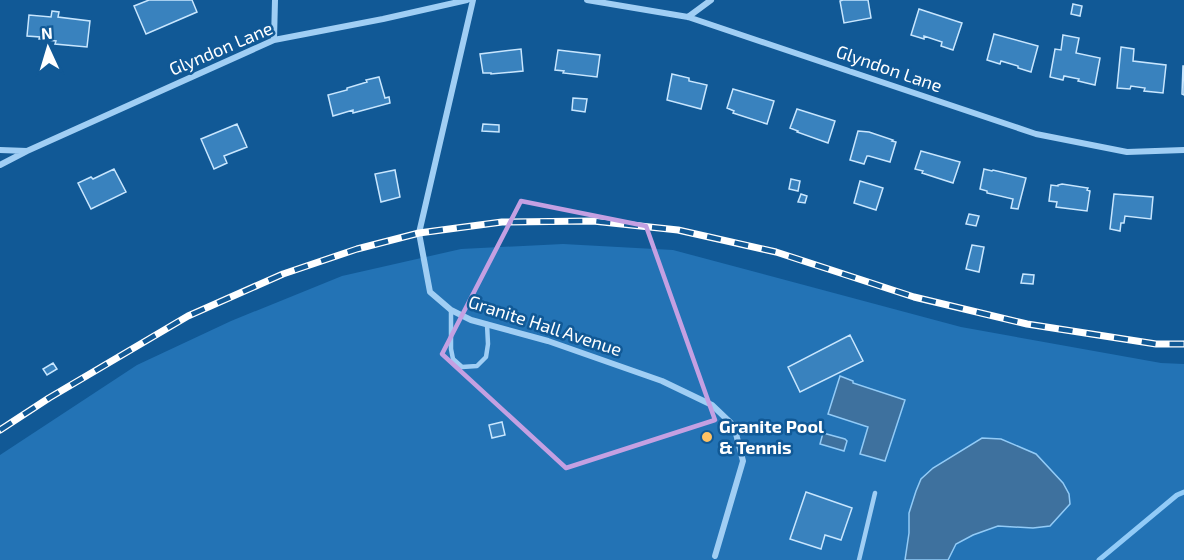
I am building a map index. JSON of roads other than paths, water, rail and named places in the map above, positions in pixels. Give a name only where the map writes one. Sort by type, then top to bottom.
[{"type":"street","points":[[274,40],[275,0]]},
{"type":"street","name":"Glyndon Lane","points":[[0,165],[274,40],[467,0]]},
{"type":"street","name":"Granite Hall Avenue","points":[[473,0],[419,233],[430,291],[451,310],[471,320],[548,341],[662,381],[712,405],[734,426],[743,461],[717,558]]},
{"type":"street","name":"Glyndon Lane","points":[[587,0],[688,16],[1036,134],[1127,152],[1184,150]]},
{"type":"street","points":[[688,16],[711,0]]},
{"type":"street","points":[[0,150],[27,151]]},
{"type":"lane","points":[[451,310],[450,333],[453,359],[462,367],[477,366],[486,357],[487,324]]},
{"type":"lane","points":[[859,560],[875,493]]},
{"type":"waterway","points":[[1099,560],[1177,495],[1184,492]]},
{"type":"railway","points":[[0,430],[49,398],[188,316],[283,274],[357,249],[419,233],[502,222],[593,221],[678,230],[776,252],[914,297],[1027,324],[1156,344],[1184,344]]},
{"type":"place","name":"Granite Pool & Tennis","points":[[707,437]]}]
